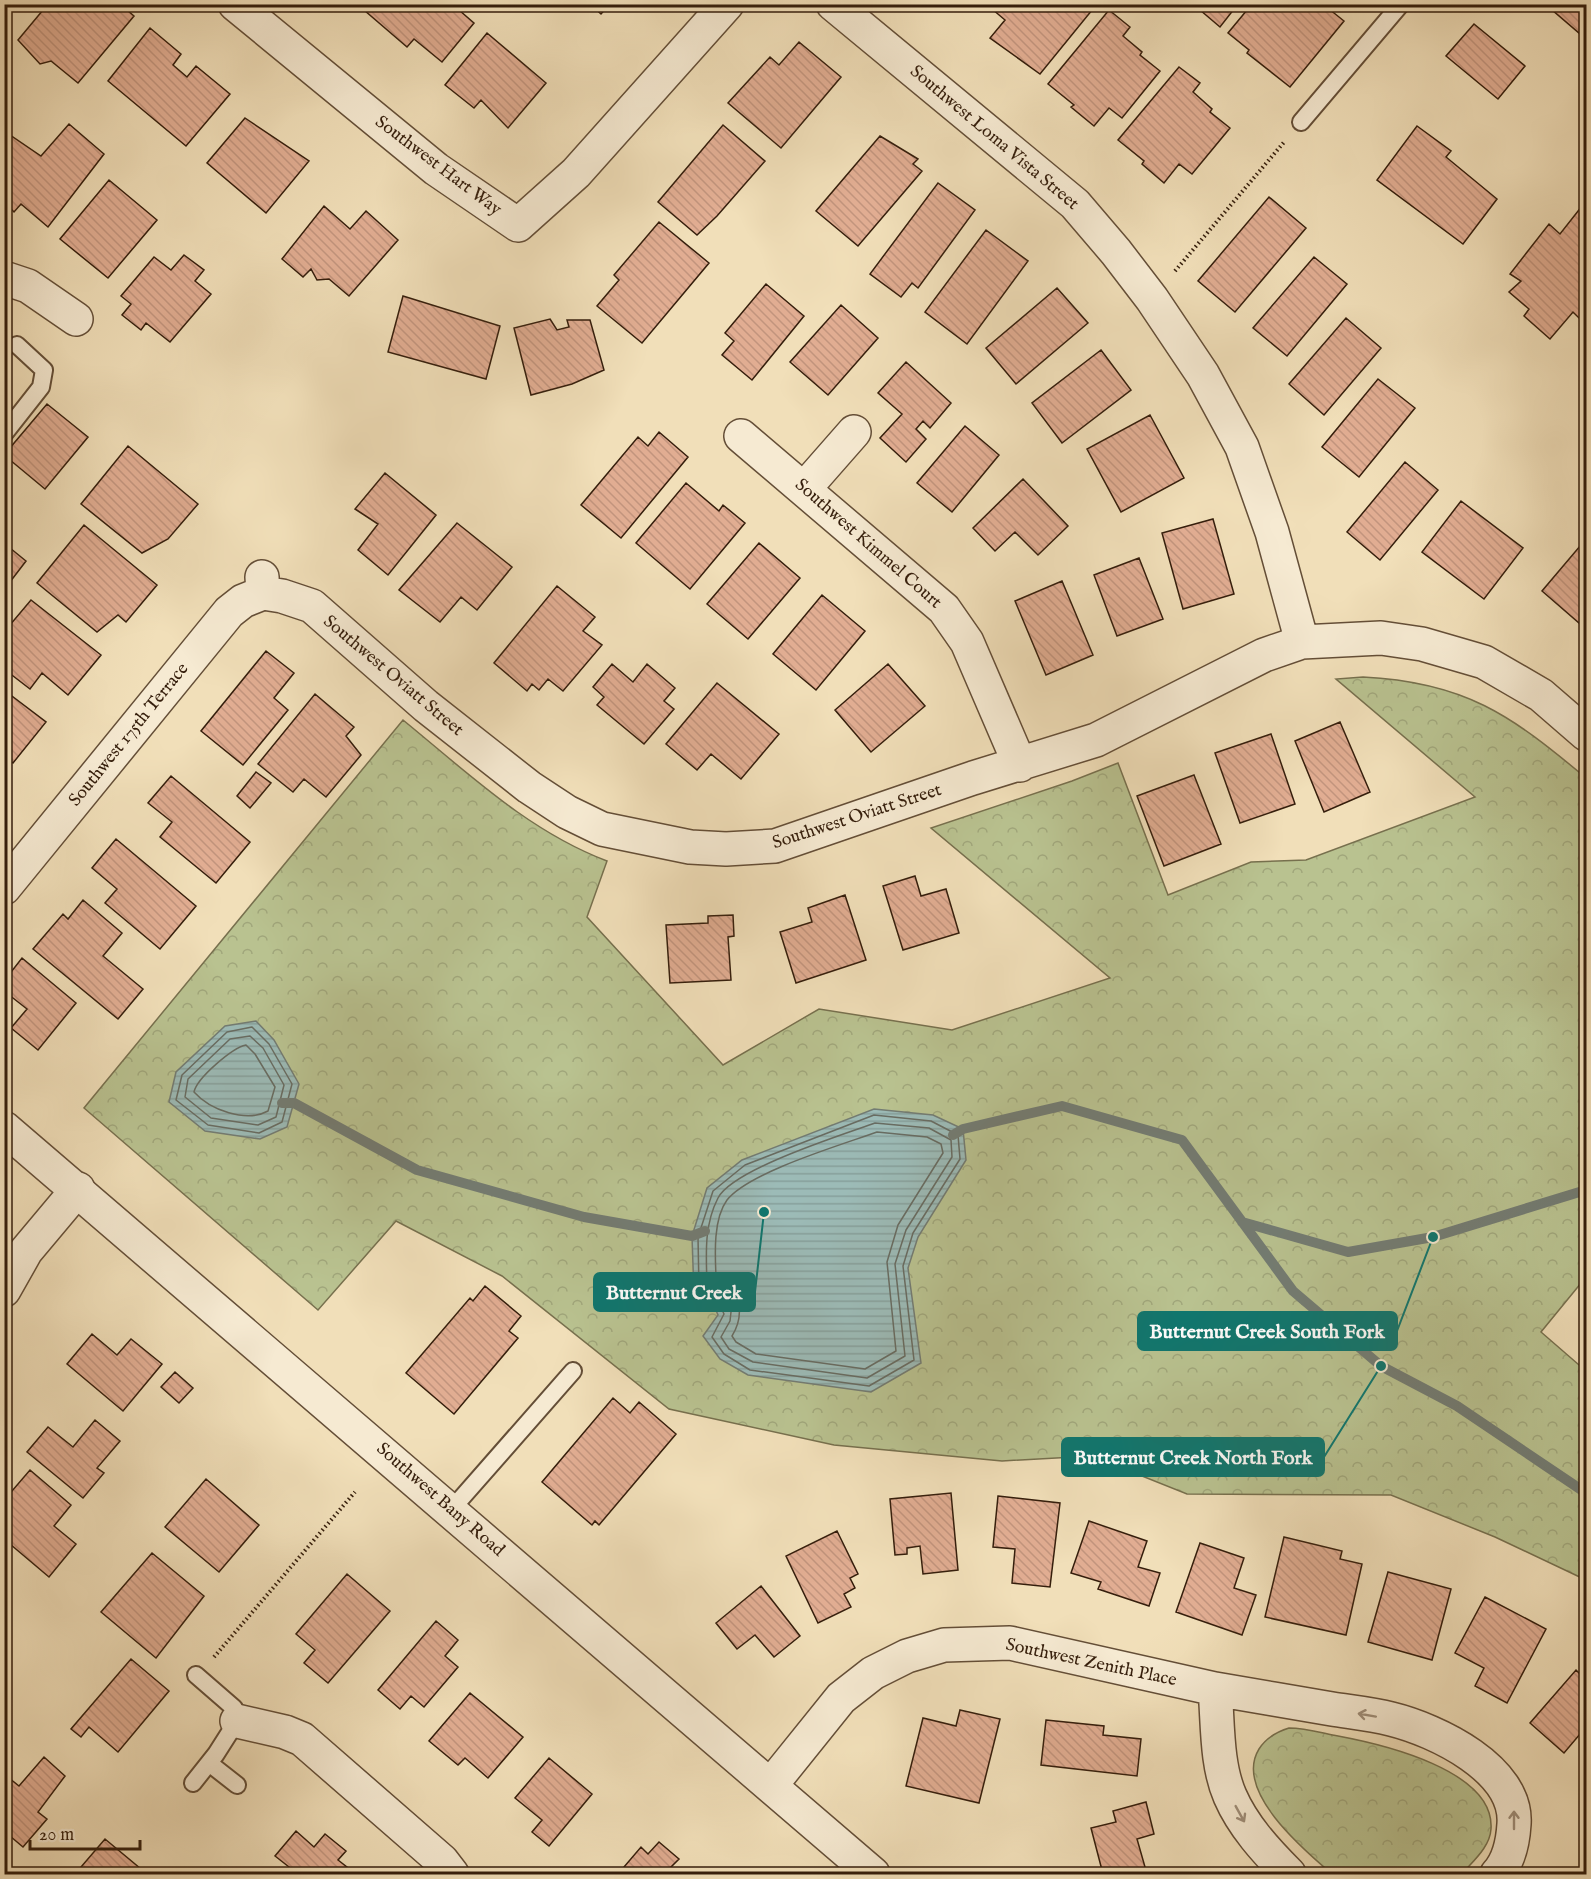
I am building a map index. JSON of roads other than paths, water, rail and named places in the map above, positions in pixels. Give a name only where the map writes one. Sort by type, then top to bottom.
[{"type":"street","name":"Southwest Hart Way","points":[[235,4],[436,169],[519,225],[576,173],[727,4]]},
{"type":"street","name":"Southwest Loma Vista Street","points":[[833,4],[1075,204],[1152,299],[1203,375],[1242,447],[1272,532],[1302,642]]},
{"type":"street","points":[[4,278],[28,286],[76,318]]},
{"type":"street","points":[[804,489],[854,432]]},
{"type":"street","name":"Southwest Kimmel Court","points":[[741,436],[944,609],[967,642],[1020,765]]},
{"type":"street","name":"Southwest Oviatt Street","points":[[262,585],[282,596],[312,606],[426,706],[529,787],[567,812],[602,829],[648,840],[726,849],[775,846],[973,778],[1096,740],[1264,655],[1302,642],[1382,638],[1422,644],[1484,662],[1541,695],[1587,734]]},
{"type":"street","name":"Southwest 175th Terrace","points":[[4,888],[229,612],[262,585]]},
{"type":"street","name":"Southwest Bany Road","points":[[4,1128],[78,1189],[873,1875]]},
{"type":"street","points":[[4,1290],[26,1251],[78,1189]]},
{"type":"street","name":"Southwest Zenith Place","points":[[771,1785],[849,1692],[873,1673],[898,1660],[944,1645],[1010,1643],[1215,1689],[1391,1719],[1454,1745],[1499,1778],[1511,1795],[1515,1815],[1514,1837],[1505,1866],[1497,1875]]},
{"type":"street","points":[[1215,1689],[1221,1759],[1230,1795],[1265,1851],[1289,1875]]},
{"type":"street","points":[[237,1720],[285,1732],[302,1739],[442,1861],[452,1875]]},
{"type":"lane","points":[[1301,122],[1401,4]]},
{"type":"lane","points":[[4,434],[41,387],[44,370],[17,345]]},
{"type":"lane","points":[[451,1510],[573,1371]]},
{"type":"lane","points":[[193,1783],[237,1720],[234,1708],[196,1675]]},
{"type":"lane","points":[[209,1763],[237,1785]]},
{"type":"water","points":[[256,1021],[274,1040],[299,1084],[287,1127],[260,1139],[205,1131],[169,1102],[176,1072],[225,1026]]},
{"type":"water","points":[[874,1109],[933,1115],[963,1129],[966,1160],[918,1237],[908,1268],[921,1363],[871,1392],[748,1375],[720,1359],[703,1336],[718,1315],[712,1301],[694,1295],[692,1236],[707,1188],[742,1160]]},
{"type":"waterway","points":[[282,1103],[294,1103],[417,1170],[584,1217],[692,1236],[705,1231]]},
{"type":"waterway","points":[[953,1135],[963,1129],[1062,1106],[1182,1140],[1293,1291],[1381,1366],[1457,1406],[1586,1493]]},
{"type":"waterway","points":[[1242,1222],[1348,1252],[1433,1237],[1586,1190]]},
{"type":"place","name":"Butternut Creek","points":[[764,1212]]},
{"type":"place","name":"Butternut Creek South Fork","points":[[1433,1237]]},
{"type":"place","name":"Butternut Creek North Fork","points":[[1381,1366]]}]
